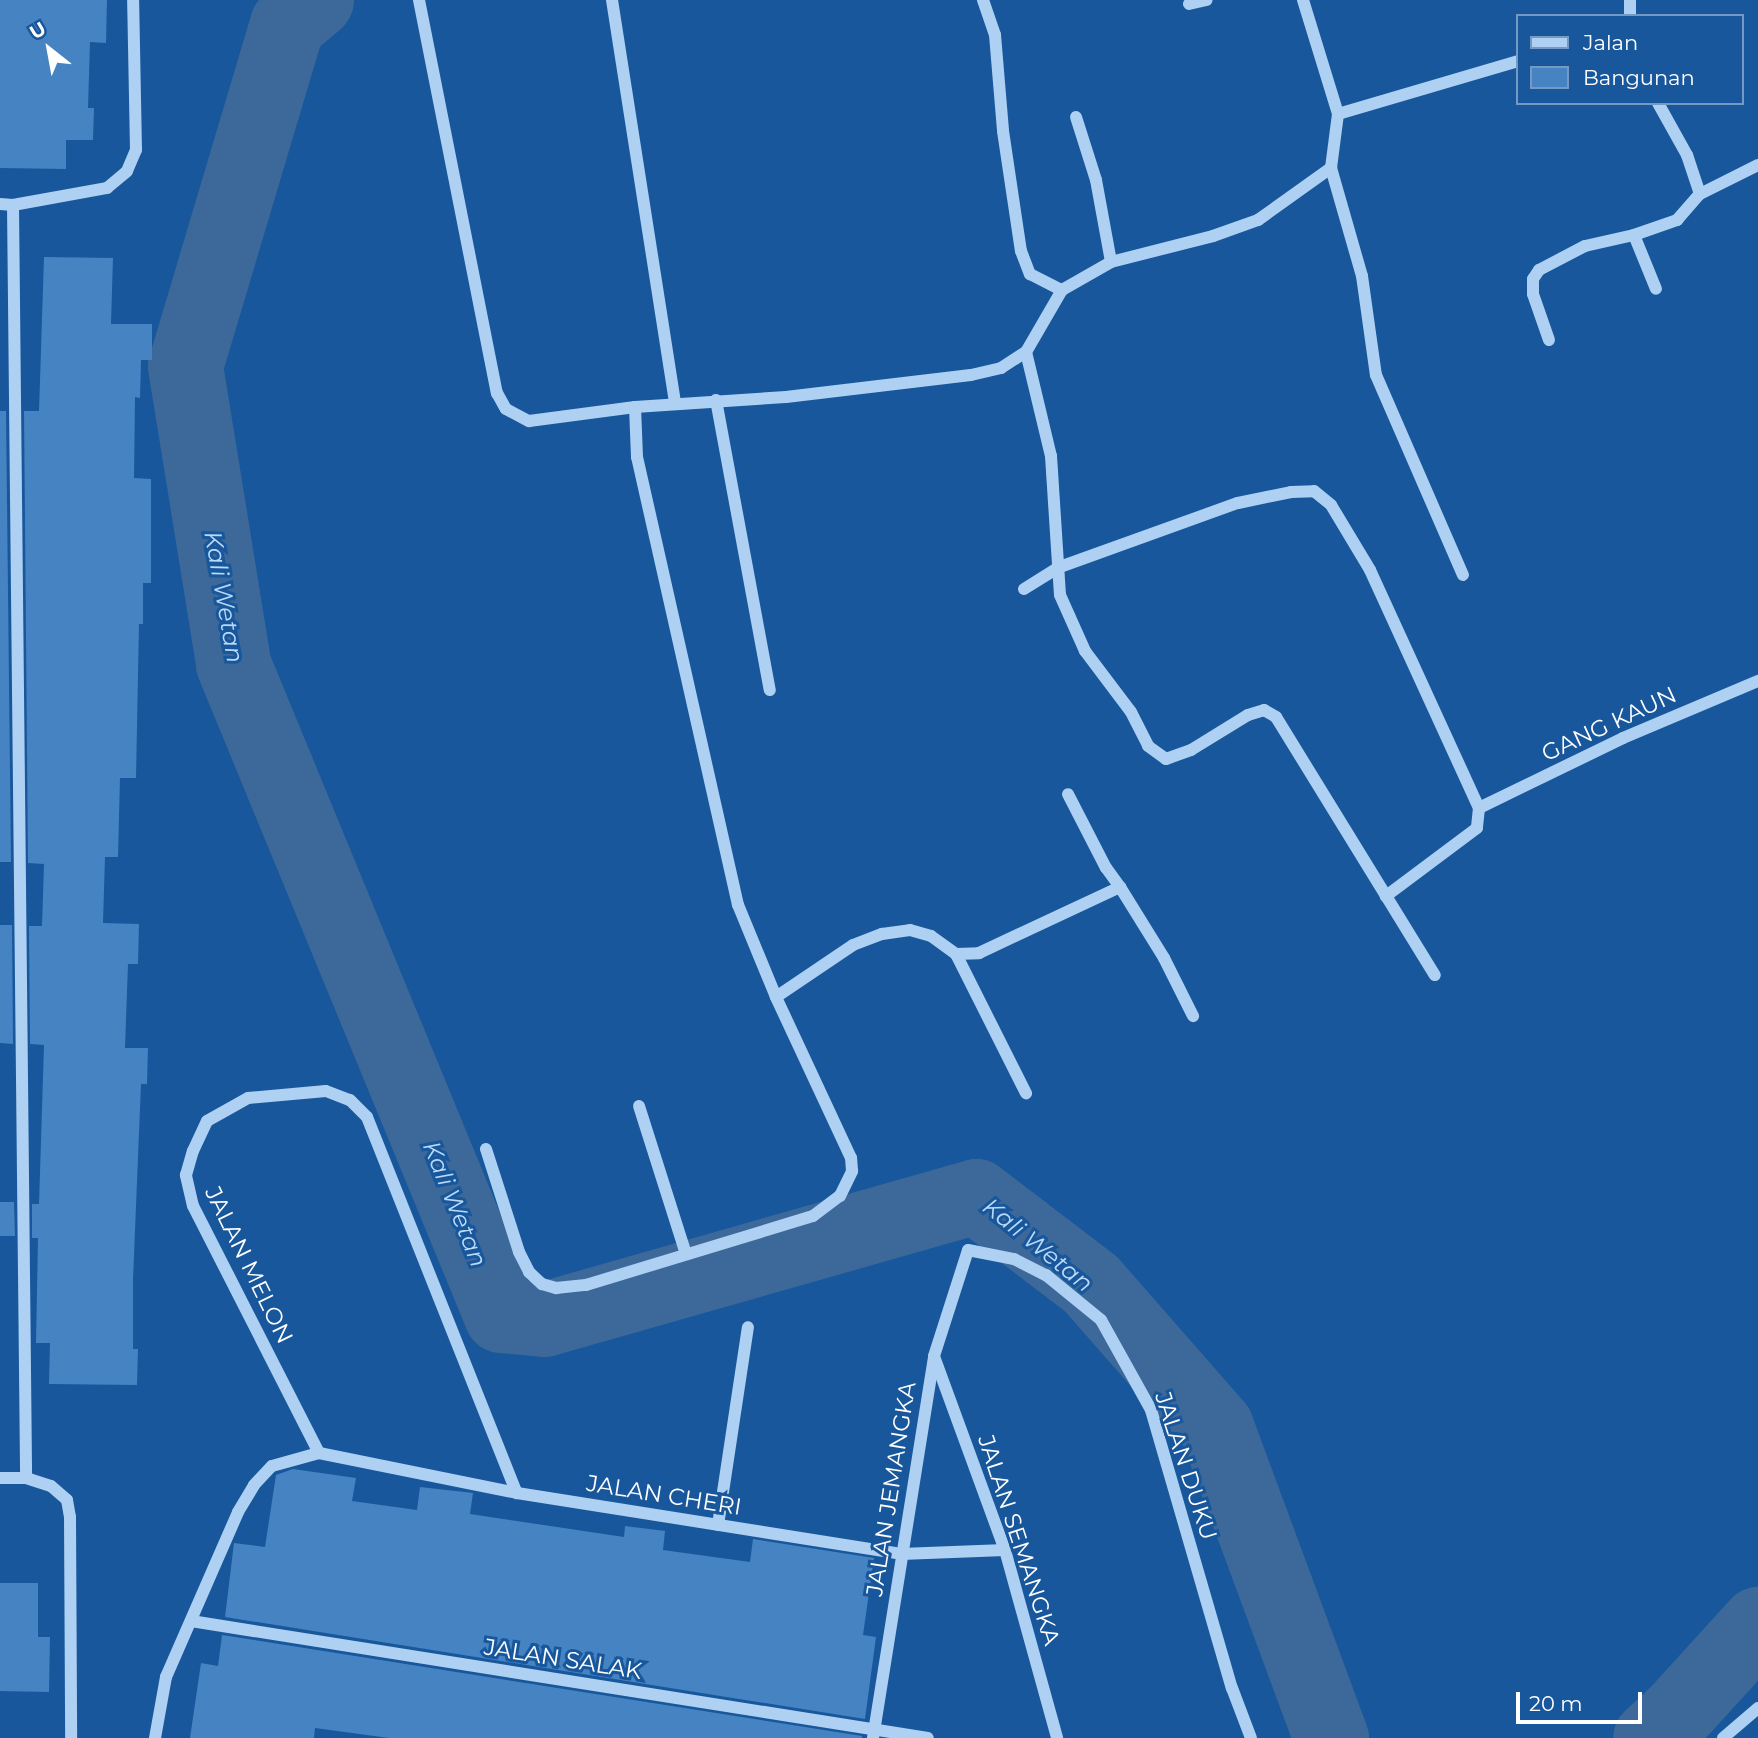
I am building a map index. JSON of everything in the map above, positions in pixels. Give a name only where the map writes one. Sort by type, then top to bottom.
[{"type":"street","points":[[26,1478],[7,205],[107,188],[127,171],[136,150],[133,0]]},
{"type":"street","points":[[419,0],[497,393],[506,409],[529,421],[675,403],[786,397],[971,375],[1001,368],[1026,352],[1062,290],[1111,262],[1213,236],[1258,220],[1331,168]]},
{"type":"street","points":[[612,0],[675,403]]},
{"type":"street","points":[[983,0],[995,35],[1003,131],[1021,251],[1030,274],[1062,290]]},
{"type":"street","points":[[1189,4],[1207,0]]},
{"type":"street","points":[[1303,0],[1338,114],[1331,168],[1362,276],[1376,375],[1463,575]]},
{"type":"street","points":[[1338,114],[1516,62]]},
{"type":"street","points":[[1659,105],[1686,155],[1700,194]]},
{"type":"street","points":[[1076,117],[1096,180],[1111,262]]},
{"type":"street","points":[[1549,340],[1532,294],[1533,279],[1539,270],[1585,246],[1678,220],[1700,194],[1758,165]]},
{"type":"street","points":[[1634,234],[1656,289]]},
{"type":"street","points":[[1026,352],[1051,456],[1060,595],[1085,651],[1131,712],[1148,746],[1166,759],[1191,750],[1248,715],[1264,710],[1276,717],[1435,975]]},
{"type":"street","points":[[716,400],[770,690]]},
{"type":"street","points":[[486,1149],[519,1252],[529,1272],[542,1284],[556,1288],[586,1284],[813,1216],[829,1207],[849,1183],[852,1171],[850,1158],[776,997],[738,905],[637,457],[635,407]]},
{"type":"street","points":[[1024,589],[1057,568],[1238,503],[1291,492],[1314,491],[1331,505],[1370,570],[1479,808],[1477,828],[1386,896]]},
{"type":"street","name":"GANG KAUN","points":[[1479,808],[1623,738],[1758,681]]},
{"type":"street","points":[[1068,794],[1106,869],[1121,887],[1164,958],[1193,1016]]},
{"type":"street","points":[[956,954],[979,953],[1121,887]]},
{"type":"street","points":[[776,997],[853,945],[882,933],[909,930],[931,936],[956,954],[1026,1093]]},
{"type":"street","name":"JALAN MELON","points":[[319,1453],[193,1206],[186,1175],[193,1151],[207,1121],[248,1098],[326,1091],[350,1100],[367,1117],[517,1493]]},
{"type":"street","points":[[639,1106],[687,1254]]},
{"type":"street","name":"JALAN JEMANGKA","points":[[873,1734],[934,1356],[968,1250]]},
{"type":"street","name":"JALAN DUKU","points":[[968,1250],[1014,1259],[1046,1275],[1101,1320],[1151,1410],[1232,1688],[1251,1738]]},
{"type":"street","points":[[718,1525],[748,1327]]},
{"type":"street","name":"JALAN SEMANGKA","points":[[934,1356],[1005,1550],[1057,1738]]},
{"type":"street","points":[[155,1738],[166,1677],[238,1512],[254,1485],[272,1466],[319,1453]]},
{"type":"street","name":"JALAN CHERI","points":[[319,1453],[517,1493],[901,1554],[1005,1550]]},
{"type":"street","points":[[0,1478],[26,1478],[51,1486],[67,1500],[70,1517],[71,1738]]},
{"type":"street","name":"JALAN SALAK","points":[[191,1621],[873,1734],[928,1738]]},
{"type":"street","points":[[1723,1738],[1758,1708]]},
{"type":"building","points":[[0,0],[107,0],[106,43],[90,42],[88,108],[94,108],[93,140],[66,140],[66,169],[0,168]]},
{"type":"building","points":[[44,257],[113,258],[111,324],[152,324],[152,360],[141,360],[140,398],[135,397],[134,478],[151,479],[151,583],[143,583],[143,624],[139,624],[136,778],[120,778],[118,857],[105,857],[103,923],[139,924],[138,964],[128,964],[125,1048],[148,1048],[147,1084],[141,1084],[133,1280],[133,1349],[138,1349],[137,1385],[49,1384],[50,1343],[36,1343],[38,1238],[32,1238],[32,1204],[39,1204],[44,1045],[30,1044],[29,926],[42,926],[44,864],[28,863],[24,411],[39,411]]},
{"type":"building","points":[[0,411],[6,411],[11,862],[0,862]]},
{"type":"building","points":[[0,925],[12,925],[13,1044],[0,1043]]},
{"type":"building","points":[[0,1202],[14,1202],[15,1236],[0,1236]]},
{"type":"building","points":[[293,1469],[356,1478],[352,1501],[417,1510],[420,1487],[473,1493],[470,1514],[624,1537],[625,1526],[665,1531],[663,1550],[750,1562],[753,1539],[874,1558],[863,1635],[876,1637],[865,1719],[225,1617],[234,1543],[265,1547],[276,1475]]},
{"type":"building","points":[[0,1583],[38,1583],[38,1637],[50,1637],[49,1692],[0,1691]]},
{"type":"building","points":[[222,1635],[862,1738],[389,1738],[315,1728],[314,1738],[190,1738],[201,1663],[218,1666]]},
{"type":"waterway","name":"Kali Wetan","points":[[316,0],[287,24],[185,366],[233,664],[501,1315],[544,1319],[976,1196],[1091,1284],[1216,1427],[1331,1738]]},
{"type":"waterway","name":"Kali Wetan","points":[[1650,1738],[1676,1714],[1758,1624]]}]
